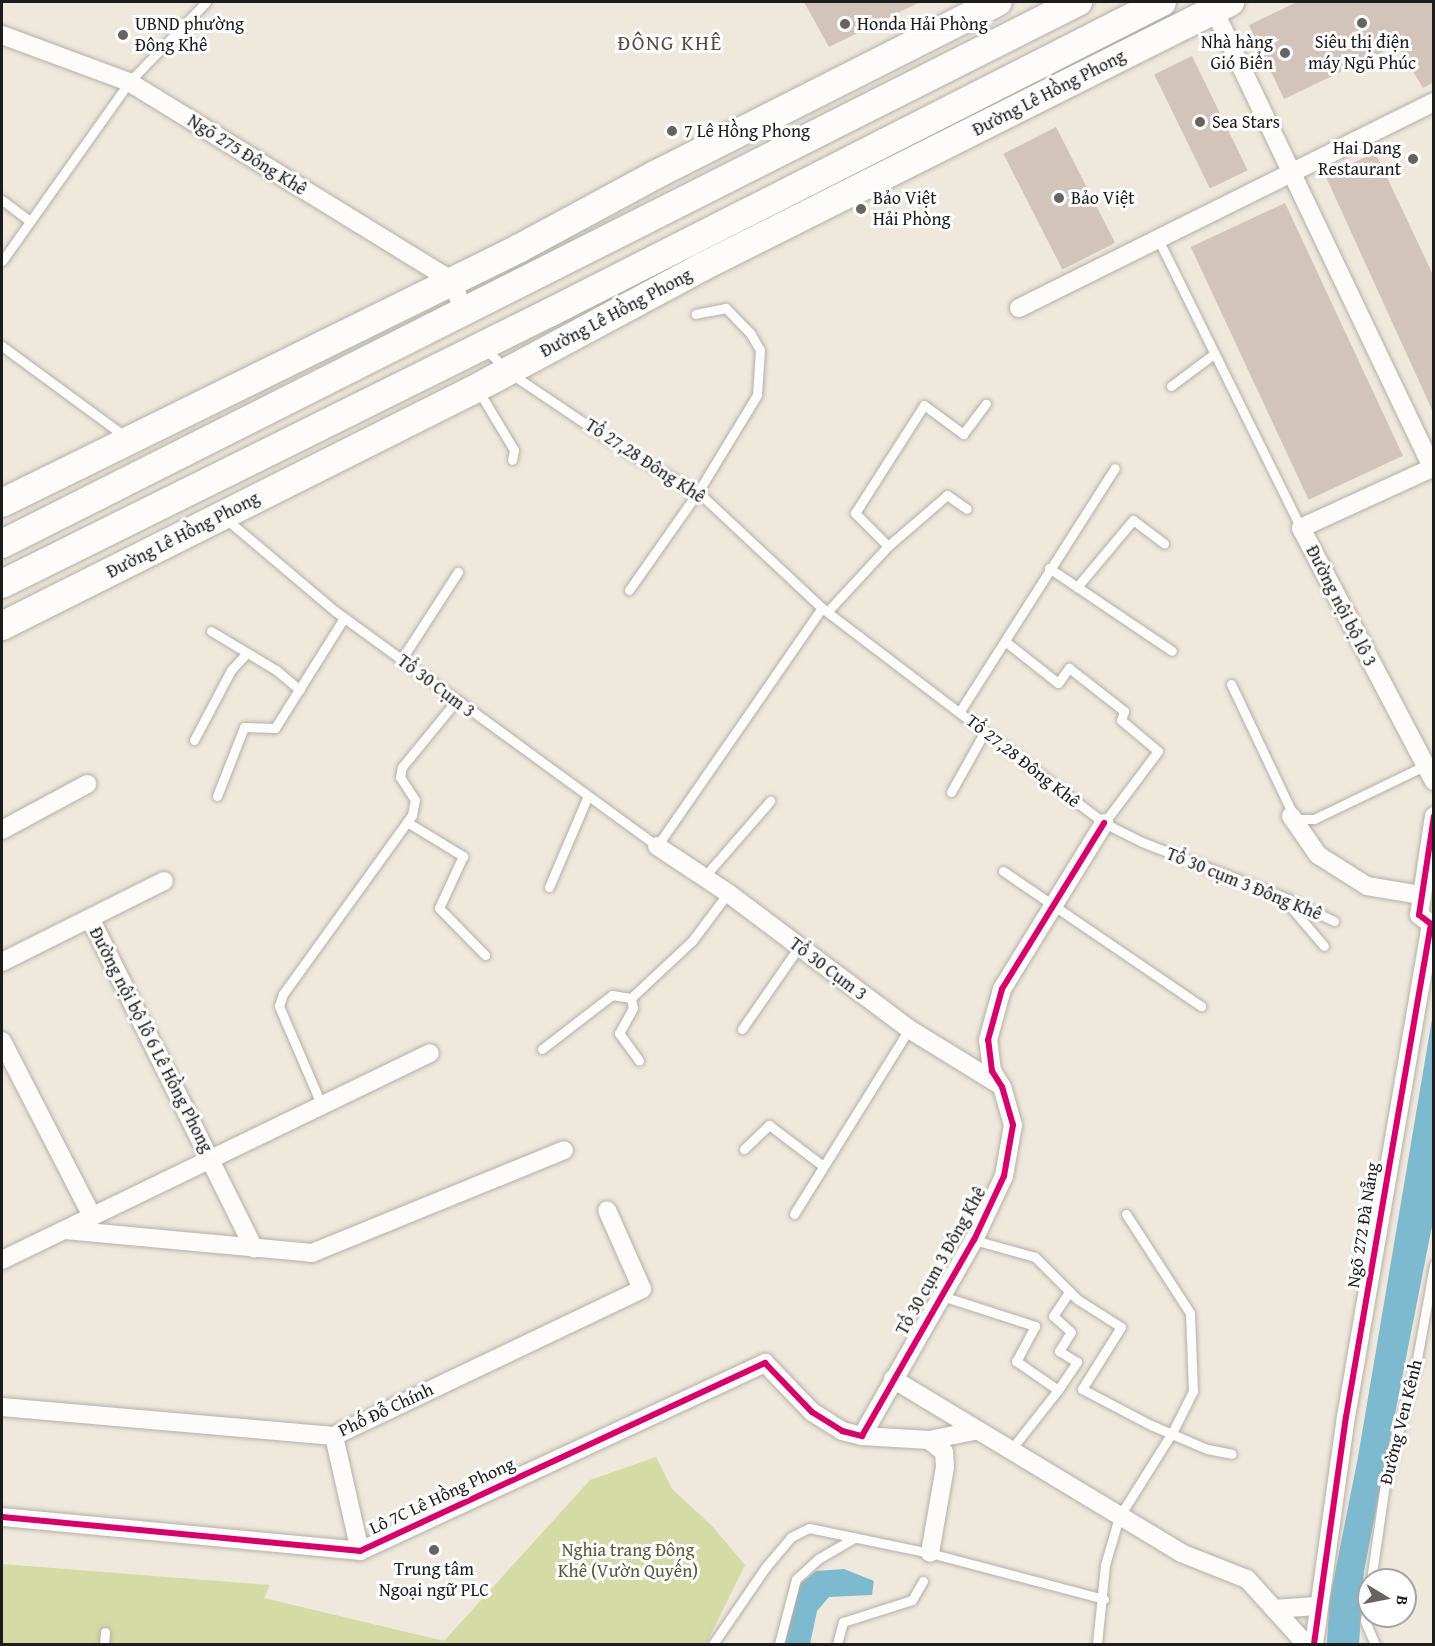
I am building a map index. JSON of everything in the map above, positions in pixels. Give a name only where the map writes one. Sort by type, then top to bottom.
[{"type":"main road","points":[[2,503],[128,438],[451,280],[999,2]]},
{"type":"main road","points":[[2,544],[465,313],[1078,2]]},
{"type":"main road","name":"Đường Lê Hồng Phong","points":[[2,584],[483,345],[1162,2]]},
{"type":"main road","name":"Đường Lê Hồng Phong","points":[[2,626],[477,388],[702,267],[1222,6]]},
{"type":"street","name":"Đường nội bộ lô 3","points":[[1222,6],[1294,173],[1433,467],[1301,528],[1429,774]]},
{"type":"street","name":"Ngõ 275 Đông Khê","points":[[2,35],[129,82],[451,280]]},
{"type":"street","points":[[1019,308],[1434,102]]},
{"type":"street","points":[[451,280],[465,313]]},
{"type":"street","points":[[2,830],[87,784]]},
{"type":"street","points":[[1291,816],[1318,855],[1367,886],[1421,895]]},
{"type":"street","name":"Ngõ 272 Đà Nẵng","points":[[1314,1644],[1317,1606],[1432,917],[1419,915],[1434,816]]},
{"type":"street","name":"Tổ 30 cụm 3 Đông Khê","points":[[862,1436],[893,1378],[974,1240],[1004,1176],[1013,1125],[1002,1087],[992,1071],[988,1040],[1002,989],[1052,904],[1104,823]]},
{"type":"street","name":"Tổ 30 Cụm 3","points":[[657,846],[728,892],[798,948],[909,1029],[1002,1087]]},
{"type":"street","name":"Đường nội bộ lô 6 Lê Hồng Phong","points":[[2,962],[164,881]]},
{"type":"street","name":"Đường nội bộ lô 6 Lê Hồng Phong","points":[[90,918],[254,1248]]},
{"type":"street","points":[[2,1041],[92,1216]]},
{"type":"street","name":"Đường nội bộ lô 6 Lê Hồng Phong","points":[[2,1260],[212,1161],[430,1053]]},
{"type":"street","points":[[65,1230],[312,1253],[564,1150]]},
{"type":"street","name":"Phố Đỗ Chính","points":[[2,1407],[334,1436],[642,1290],[607,1210]]},
{"type":"street","name":"Lô 7C Lê Hồng Phong","points":[[2,1517],[360,1551],[765,1363],[812,1412],[842,1431],[862,1436]]},
{"type":"street","points":[[893,1378],[974,1431],[1181,1553],[1247,1579],[1306,1644]]},
{"type":"street","points":[[862,1436],[929,1440],[974,1431]]},
{"type":"street","name":"Lô 7C Lê Hồng Phong","points":[[334,1436],[360,1551]]},
{"type":"street","points":[[929,1440],[944,1452],[945,1467],[930,1553]]},
{"type":"street","points":[[1274,1609],[1317,1606]]},
{"type":"lane","points":[[2,261],[129,82],[206,2]]},
{"type":"lane","points":[[2,200],[30,221]]},
{"type":"lane","points":[[1158,239],[1301,528]]},
{"type":"lane","points":[[629,590],[698,492],[757,395],[760,356],[750,333],[726,308],[696,314]]},
{"type":"lane","name":"Tổ 27,28 Đông Khê","points":[[483,345],[507,371],[633,455],[698,492],[825,610],[1104,823]]},
{"type":"lane","points":[[2,346],[128,438]]},
{"type":"lane","points":[[1171,386],[1214,354]]},
{"type":"lane","points":[[477,388],[514,450],[512,460]]},
{"type":"lane","points":[[888,546],[855,513],[924,405],[963,434],[986,404]]},
{"type":"lane","points":[[960,711],[1006,642],[1049,568],[1114,468]]},
{"type":"lane","points":[[657,846],[825,610],[888,546],[947,495],[967,509]]},
{"type":"lane","name":"Tổ 30 Cụm 3","points":[[222,516],[344,618],[587,798],[657,846]]},
{"type":"lane","points":[[1077,587],[1132,520],[1164,543]]},
{"type":"lane","points":[[1049,568],[1172,651]]},
{"type":"lane","points":[[401,660],[458,572]]},
{"type":"lane","points":[[216,796],[244,727],[275,728],[344,618]]},
{"type":"lane","points":[[211,631],[245,655],[276,670],[300,690]]},
{"type":"lane","points":[[1006,642],[1058,683],[1069,668],[1124,711],[1121,720],[1158,751],[1104,823]]},
{"type":"lane","points":[[194,740],[231,670],[245,655]]},
{"type":"lane","points":[[1231,684],[1291,816],[1314,819],[1429,774]]},
{"type":"lane","points":[[322,1106],[279,1006],[283,994],[407,822],[415,800],[400,777],[402,768],[456,701]]},
{"type":"lane","points":[[951,792],[984,733]]},
{"type":"lane","points":[[549,887],[587,798]]},
{"type":"lane","points":[[704,877],[770,801]]},
{"type":"lane","points":[[407,822],[463,856],[439,909],[485,955]]},
{"type":"lane","name":"Tổ 30 cụm 3 Đông Khê","points":[[1104,823],[1142,842],[1281,896],[1334,921]]},
{"type":"lane","points":[[1004,871],[1201,1006]]},
{"type":"lane","points":[[631,998],[692,941],[728,892]]},
{"type":"lane","points":[[1281,896],[1324,946]]},
{"type":"lane","points":[[742,1029],[798,948]]},
{"type":"lane","points":[[542,1049],[612,995],[631,998]]},
{"type":"lane","points":[[631,998],[633,1008],[619,1033],[639,1061]]},
{"type":"lane","points":[[794,1214],[909,1029]]},
{"type":"lane","points":[[744,1149],[768,1125],[823,1166]]},
{"type":"lane","points":[[1097,1644],[1104,1599],[1105,1565],[1119,1517],[1172,1432],[1193,1391],[1190,1313],[1126,1214]]},
{"type":"lane","points":[[974,1240],[1035,1257],[1070,1291],[1121,1327],[1082,1389],[1207,1449],[1232,1454]]},
{"type":"lane","name":"Đường Ven Kênh","points":[[1373,1568],[1385,1484],[1416,1359],[1434,1265]]},
{"type":"lane","points":[[1009,1452],[1077,1362],[1059,1351],[1071,1332],[1053,1316],[1070,1291]]},
{"type":"lane","points":[[942,1296],[1035,1326],[1016,1361],[1058,1390]]},
{"type":"lane","points":[[713,1644],[765,1568],[800,1531],[809,1528],[930,1553],[1104,1599]]},
{"type":"lane","points":[[778,1644],[796,1579],[818,1558],[854,1538]]},
{"type":"lane","points":[[837,1644],[843,1622],[912,1600],[922,1581]]},
{"type":"lane","points":[[1368,1628],[1375,1644]]},
{"type":"lane","points":[[104,1644],[105,1632]]},
{"type":"green space","name":"Nghia trang Đông Khê (Vườn Quyến)","points":[[656,1457],[672,1489],[712,1526],[745,1565],[706,1644],[2,1644],[2,1564],[270,1585],[264,1598],[444,1641],[590,1480]]},
{"type":"water","points":[[1433,1013],[1433,1221],[1365,1568],[1357,1568],[1359,1644],[1327,1644],[1329,1603],[1358,1457]]},
{"type":"water","points":[[844,1569],[874,1581],[872,1595],[829,1597],[817,1611],[810,1644],[782,1644],[799,1585],[816,1571]]},
{"type":"building","name":"Honda Hải Phòng","points":[[804,2],[920,2],[829,47]]},
{"type":"building","points":[[1297,2],[1434,2],[1434,82],[1423,88],[1397,45],[1284,99],[1249,25]]},
{"type":"building","name":"Sea Stars","points":[[1192,56],[1248,170],[1210,189],[1154,74]]},
{"type":"building","name":"Bảo Việt","points":[[1056,127],[1115,243],[1062,270],[1003,154]]},
{"type":"building","points":[[1375,152],[1434,277],[1434,414],[1326,177]]},
{"type":"building","points":[[1285,203],[1403,456],[1309,500],[1191,247]]},
{"type":"cycle path","points":[[1314,1644],[1346,1417],[1431,924],[1419,915],[1434,816]]},
{"type":"cycle path","points":[[2,1517],[360,1551],[765,1363],[812,1412],[842,1431],[862,1436],[974,1240],[1004,1176],[1013,1125],[1002,1087],[992,1071],[988,1040],[1002,989],[1104,823]]},
{"type":"place","name":"Siêu thị điện máy Ngũ Phúc","points":[[1362,23]]},
{"type":"place","name":"Honda Hải Phòng","points":[[845,24]]},
{"type":"place","name":"UBND phường Đông Khê","points":[[123,35]]},
{"type":"place","name":"Nhà hàng Gió Biển","points":[[1285,53]]},
{"type":"place","name":"Sea Stars","points":[[1200,122]]},
{"type":"place","name":"7 Lê Hồng Phong","points":[[672,131]]},
{"type":"place","name":"Hai Dang Restaurant","points":[[1413,159]]},
{"type":"place","name":"Bảo Việt","points":[[1059,198]]},
{"type":"place","name":"Bảo Việt Hải Phòng","points":[[861,209]]},
{"type":"place","name":"Trung tâm Ngoại ngữ PLC","points":[[434,1550]]},
{"type":"district","name":"ĐÔNG KHÊ","points":[[670,43]]}]
